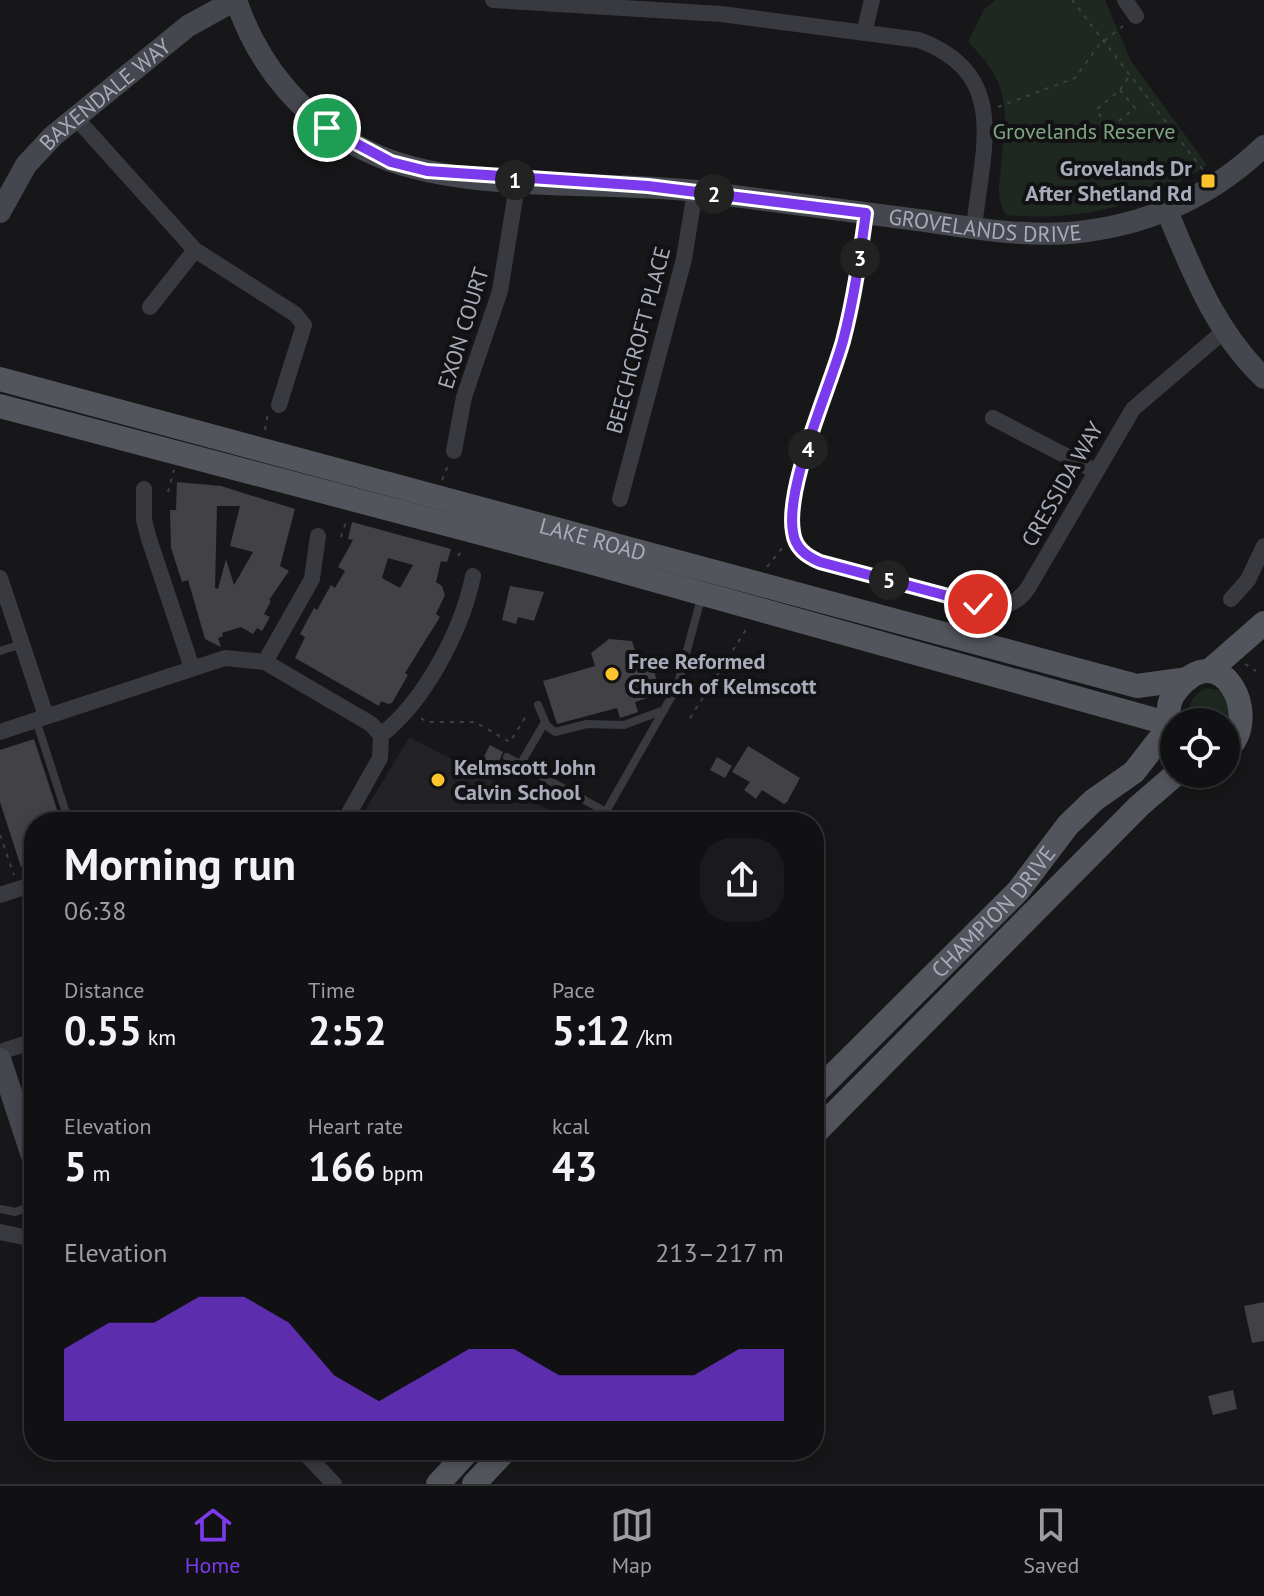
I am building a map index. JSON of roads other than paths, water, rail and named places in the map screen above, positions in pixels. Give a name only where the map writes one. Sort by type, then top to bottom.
[{"type":"main road","name":"LAKE ROAD","points":[[0,379],[1137,686],[1198,675]]},
{"type":"main road","name":"LAKE ROAD","points":[[0,406],[703,594],[1160,726]]},
{"type":"main road","points":[[703,594],[710,569]]},
{"type":"main road","points":[[1172,708],[1172,697],[1264,623]]},
{"type":"main road","points":[[1198,675],[1224,673],[1237,680],[1256,698],[1249,729],[1240,738]]},
{"type":"main road","name":"CHAMPION DRIVE","points":[[824,1084],[1018,891],[1068,825],[1094,800],[1134,772],[1160,739]]},
{"type":"main road","points":[[1240,749],[1264,748]]},
{"type":"main road","name":"CHAMPION DRIVE","points":[[824,1124],[1160,788]]},
{"type":"main road","points":[[438,1484],[460,1460]]},
{"type":"main road","points":[[474,1484],[497,1460]]},
{"type":"street","name":"BAXENDALE WAY","points":[[0,212],[26,165],[76,118],[188,26],[236,0]]},
{"type":"street","name":"GROVELANDS DRIVE","points":[[236,0],[252,40],[279,82],[311,115],[346,141],[391,162],[427,171],[695,191],[974,228],[1064,234],[1104,228],[1167,211],[1211,188],[1264,146]]},
{"type":"street","points":[[493,0],[702,6],[919,40],[947,50],[969,70],[983,100],[984,137],[974,228]]},
{"type":"street","points":[[864,33],[872,0]]},
{"type":"street","points":[[1125,0],[1136,16]]},
{"type":"street","points":[[76,118],[195,250],[295,314],[304,325],[279,405]]},
{"type":"street","name":"EXON COURT","points":[[454,451],[464,397],[500,291],[511,240],[518,180]]},
{"type":"street","name":"BEECHCROFT PLACE","points":[[620,499],[681,272],[695,191]]},
{"type":"street","points":[[1167,211],[1223,332],[1264,378]]},
{"type":"street","name":"CRESSIDA WAY","points":[[866,213],[845,331],[796,495],[792,531],[802,551],[820,562],[987,607],[1004,606],[1025,593],[1095,471],[1139,402],[1223,332]]},
{"type":"street","points":[[150,307],[195,250]]},
{"type":"street","points":[[993,418],[1095,471]]},
{"type":"street","points":[[144,489],[144,520],[149,539],[192,668]]},
{"type":"street","points":[[265,662],[312,579],[318,536]]},
{"type":"street","points":[[1231,599],[1248,580],[1264,546]]},
{"type":"street","points":[[381,735],[405,714],[419,692],[462,616],[473,576]]},
{"type":"street","points":[[0,578],[22,644],[41,718]]},
{"type":"street","points":[[0,732],[225,658],[265,662],[371,724],[381,735],[380,758],[350,812]]},
{"type":"street","points":[[0,895],[24,887]]},
{"type":"street","points":[[0,1052],[24,1044]]},
{"type":"street","points":[[0,1059],[24,1132]]},
{"type":"street","points":[[0,1232],[24,1237]]},
{"type":"street","points":[[311,1460],[334,1484]]},
{"type":"lane","points":[[507,757],[606,812],[665,710],[681,675],[703,594]]},
{"type":"lane","points":[[0,651],[22,644]]},
{"type":"lane","points":[[535,709],[555,732],[587,724],[624,725],[665,710]]},
{"type":"lane","points":[[41,718],[66,812]]},
{"type":"lane","points":[[521,763],[545,722]]},
{"type":"lane","points":[[0,1209],[15,1212],[24,1209]]},
{"type":"place","name":"Grovelands Dr After Shetland Rd","points":[[1208,181]]},
{"type":"place","name":"Free Reformed Church of Kelmscott","points":[[612,674]]},
{"type":"place","name":"Kelmscott John Calvin School","points":[[438,780]]},
{"type":"park label","name":"Grovelands Reserve","points":[[1084,131]]}]
